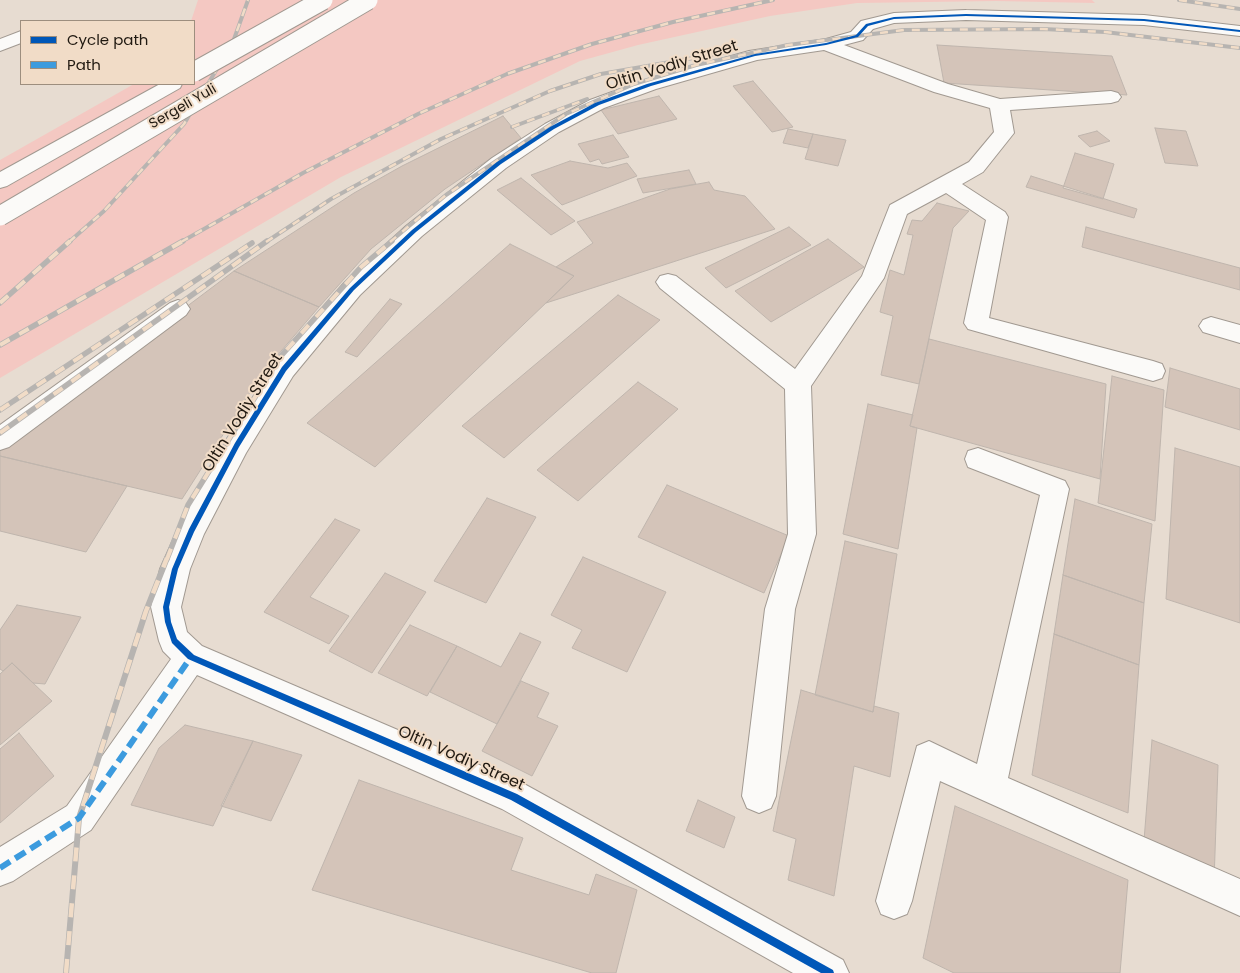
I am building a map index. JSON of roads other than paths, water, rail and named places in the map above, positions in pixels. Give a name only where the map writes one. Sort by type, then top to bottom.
[{"type":"street","name":"Sergeli Yuli","points":[[195,71],[323,0]]},
{"type":"street","name":"Sergeli Yuli","points":[[0,216],[368,0]]},
{"type":"street","name":"Oltin Vodiy Street","points":[[830,973],[514,797],[191,657],[174,641],[166,607],[175,569],[191,531],[237,445],[284,369],[352,289],[447,203],[525,145],[575,115],[612,98],[681,75],[755,55],[826,44],[857,36],[867,25],[894,18],[958,15],[1144,20],[1240,31]]},
{"type":"street","points":[[0,46],[20,36]]},
{"type":"street","points":[[826,44],[941,88],[999,105],[1111,96]]},
{"type":"street","name":"Sergeli Yuli","points":[[0,181],[171,85]]},
{"type":"street","points":[[760,796],[780,609],[802,534],[798,385],[873,278],[898,210],[976,167],[1004,133],[999,105]]},
{"type":"street","points":[[946,183],[997,217],[976,323],[1153,371]]},
{"type":"street","points":[[668,282],[798,385]]},
{"type":"street","points":[[0,439],[178,308]]},
{"type":"street","points":[[1211,326],[1240,334]]},
{"type":"street","points":[[978,459],[1055,489],[989,787]]},
{"type":"street","points":[[0,868],[79,818],[191,657]]},
{"type":"street","points":[[894,901],[929,758],[989,787],[1240,898]]},
{"type":"railway","points":[[69,242],[104,211],[184,124],[233,42],[248,0]]},
{"type":"railway","points":[[181,242],[303,173],[418,114],[507,74],[592,44],[673,22],[773,0]]},
{"type":"railway","points":[[1179,0],[1240,9]]},
{"type":"railway","points":[[390,242],[446,195],[566,114],[634,84],[696,65],[788,45],[904,30],[1043,29],[1105,32],[1240,48]]},
{"type":"railway","points":[[266,242],[331,199],[441,139],[550,91],[601,74],[728,52]]},
{"type":"railway","points":[[512,127],[587,99]]},
{"type":"railway","points":[[0,303],[70,241]]},
{"type":"railway","points":[[0,345],[183,241]]},
{"type":"railway","points":[[0,433],[267,241]]},
{"type":"railway","points":[[167,559],[188,505],[280,357],[361,267],[392,241]]},
{"type":"railway","points":[[0,410],[252,243]]},
{"type":"railway","points":[[66,973],[79,818],[146,611],[167,558]]}]
